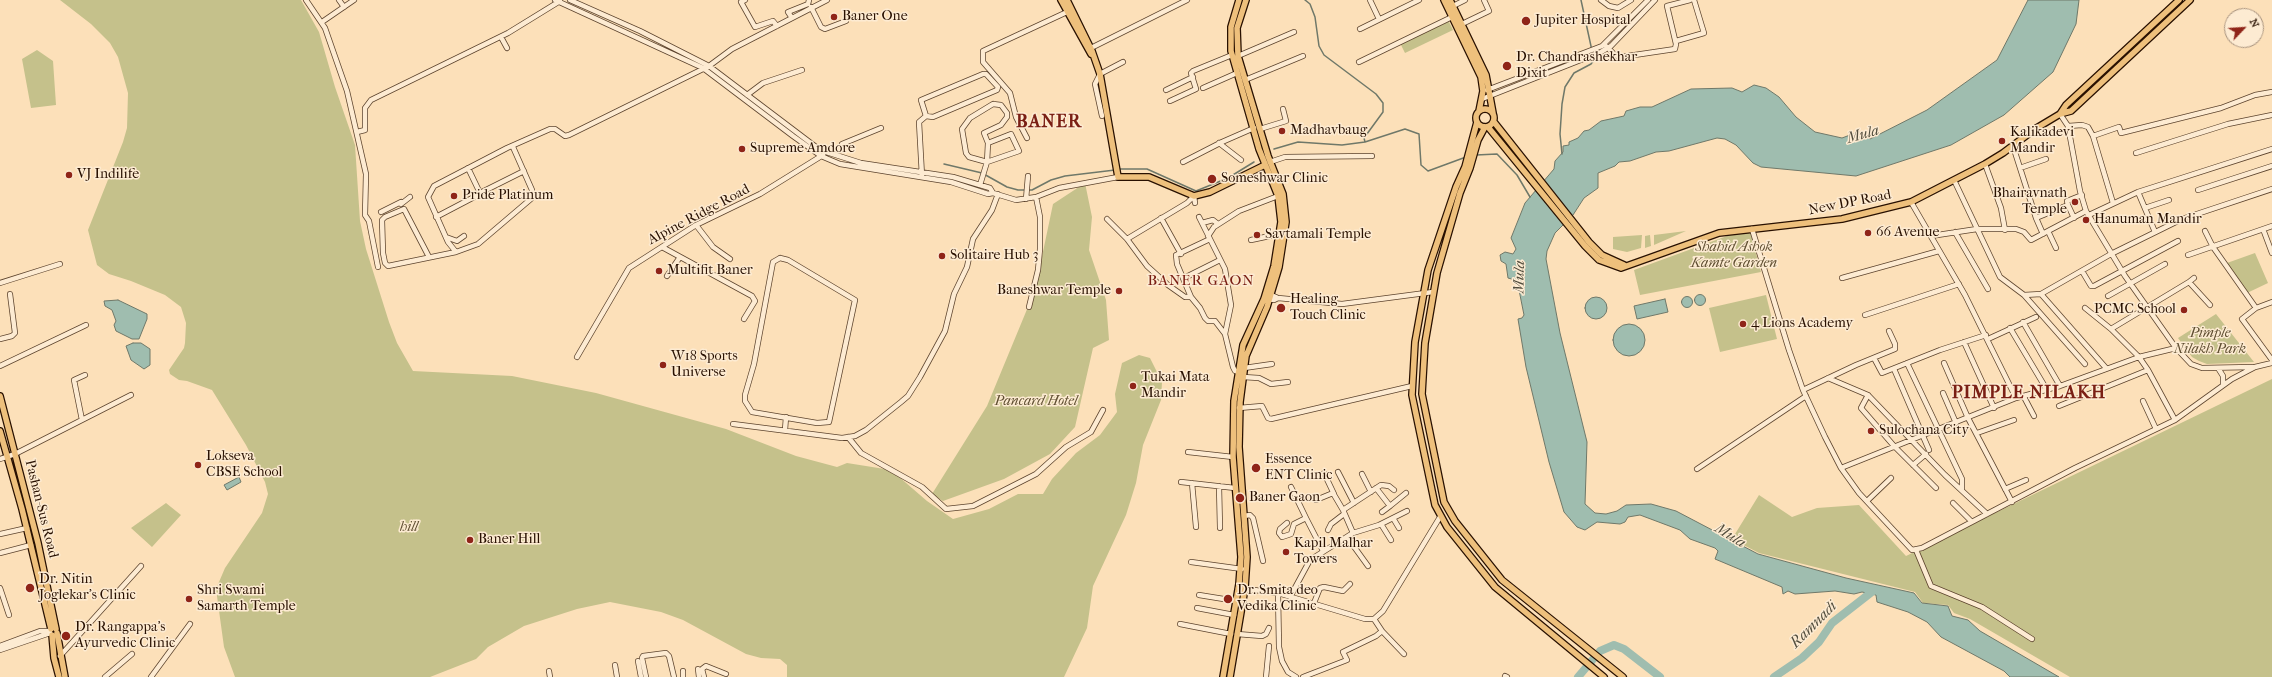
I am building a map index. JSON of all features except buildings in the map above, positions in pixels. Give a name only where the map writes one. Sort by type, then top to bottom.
[{"type":"main road","points":[[1061,0],[1089,52],[1093,56]]},
{"type":"main road","points":[[1067,0],[1091,48],[1100,74],[1117,176],[1149,177],[1194,196],[1210,192],[1268,163]]},
{"type":"main road","points":[[1230,677],[1234,634],[1234,615],[1238,588],[1244,569],[1244,516],[1239,447],[1239,408],[1244,342],[1267,296],[1279,267],[1286,212],[1283,194],[1268,163],[1254,128],[1237,73],[1231,27],[1239,0]]},
{"type":"main road","points":[[1246,0],[1237,28],[1235,56],[1245,80],[1260,129],[1281,212],[1274,266],[1267,296]]},
{"type":"main road","points":[[1444,0],[1481,77],[1483,91],[1468,167],[1433,292],[1425,343],[1422,394],[1444,502],[1449,513],[1502,580],[1581,645],[1623,677]]},
{"type":"main road","name":"New DP Road","points":[[2060,114],[2066,105],[2179,0]]},
{"type":"main road","name":"New DP Road","points":[[1501,136],[1587,244],[1604,263],[1621,268],[1624,265],[1640,261],[1719,233],[1842,219],[1911,202],[1985,164],[2060,114],[2071,111],[2190,0]]},
{"type":"main road","points":[[1452,3],[1480,61],[1490,89],[1494,122],[1501,136]]},
{"type":"main road","points":[[1479,112],[1488,109],[1492,113]]},
{"type":"main road","points":[[1477,122],[1501,136]]},
{"type":"main road","points":[[1472,148],[1486,127],[1494,122]]},
{"type":"main road","points":[[1468,167],[1456,187],[1428,270],[1422,293],[1415,342],[1412,386],[1435,505],[1440,518],[1495,587],[1604,677]]},
{"type":"main road","points":[[1223,677],[1245,588],[1233,456],[1233,412],[1242,372]]},
{"type":"main road","name":"Pashan-Sus Road","points":[[0,396],[38,544],[53,632],[54,658],[59,677]]},
{"type":"main road","name":"Pashan-Sus Road","points":[[0,431],[32,545],[65,677]]},
{"type":"main road","points":[[1440,518],[1449,513]]},
{"type":"street","points":[[307,0],[322,22],[343,76],[366,174],[365,215],[369,221],[378,267]]},
{"type":"street","points":[[339,0],[344,7]]},
{"type":"street","points":[[322,22],[354,0]]},
{"type":"street","points":[[570,0],[640,31],[709,66],[826,152],[861,163],[922,175],[951,182],[988,194],[998,194],[1016,200],[1036,197],[1059,188],[1117,176]]},
{"type":"street","points":[[745,0],[741,2],[755,27],[773,21],[777,26]]},
{"type":"street","points":[[792,18],[788,12],[808,4],[810,0]]},
{"type":"street","points":[[810,0],[821,27],[825,29],[846,21]]},
{"type":"street","points":[[456,252],[446,237],[428,197],[430,190],[434,186],[468,168],[550,130],[555,129],[565,136],[569,135],[709,66],[732,49],[827,0]]},
{"type":"street","points":[[1091,48],[1187,0]]},
{"type":"street","points":[[1370,0],[1379,19]]},
{"type":"street","points":[[1360,29],[1419,0]]},
{"type":"street","points":[[1452,3],[1465,0]]},
{"type":"street","points":[[1462,24],[1489,11],[1484,0]]},
{"type":"street","points":[[1601,0],[1609,6],[1618,8],[1631,0]]},
{"type":"street","points":[[1483,91],[1600,47],[1607,46],[1648,0]]},
{"type":"street","points":[[1482,98],[1491,96],[1596,54],[1607,46],[1655,0]]},
{"type":"street","points":[[1607,46],[1615,55],[1621,57],[1672,50],[1677,46],[1667,6],[1690,0]]},
{"type":"street","points":[[1676,41],[1704,33],[1695,0]]},
{"type":"street","points":[[1695,0],[1708,35]]},
{"type":"street","points":[[357,132],[365,130],[364,108],[371,100],[501,37],[558,1],[703,68],[821,156],[840,164],[922,175],[953,177],[990,188],[993,193]]},
{"type":"street","points":[[1027,138],[1016,117],[1010,93],[983,62],[983,53],[985,49],[1067,12]]},
{"type":"street","points":[[1359,62],[1452,17]]},
{"type":"street","points":[[1170,101],[1195,90],[1196,87],[1193,71],[1294,32]]},
{"type":"street","points":[[501,37],[507,48]]},
{"type":"street","points":[[1245,80],[1303,56]]},
{"type":"street","points":[[1102,116],[1095,89],[1100,74],[1123,62]]},
{"type":"street","points":[[744,98],[763,83],[802,70]]},
{"type":"street","points":[[1203,88],[1237,73]]},
{"type":"street","points":[[922,175],[918,128],[919,122],[926,116],[933,117],[997,90],[998,87],[986,74],[983,74],[921,100],[926,116]]},
{"type":"street","points":[[1166,90],[1193,77]]},
{"type":"street","points":[[2093,136],[2119,127],[2121,133],[2214,110],[2255,95],[2272,92]]},
{"type":"street","points":[[980,185],[987,162],[988,143],[984,133],[1001,125],[1007,117],[1004,108],[997,104],[970,118],[962,130],[966,153],[969,157],[987,162],[1019,151],[1011,134],[988,143]]},
{"type":"street","points":[[1260,129],[1286,121],[1283,109]]},
{"type":"street","points":[[2060,114],[2068,126],[2082,195],[2088,213],[2121,271],[2176,348],[2196,367],[2255,367]]},
{"type":"street","points":[[2136,153],[2228,124],[2272,115]]},
{"type":"street","points":[[2068,126],[2082,125],[2088,127],[2093,136],[2114,203]]},
{"type":"street","points":[[842,144],[881,128]]},
{"type":"street","points":[[1183,162],[1219,143],[1254,128]]},
{"type":"street","points":[[1219,143],[1241,160]]},
{"type":"street","points":[[2013,146],[2036,218],[2043,234]]},
{"type":"street","points":[[404,209],[385,217],[382,220],[385,263],[388,266],[456,252],[478,244],[532,198],[532,190],[513,147]]},
{"type":"street","points":[[1931,236],[1977,229],[2016,230],[2024,232],[2031,240],[2074,218],[2138,192],[2272,149]]},
{"type":"street","name":"Alpine Ridge Road","points":[[577,357],[629,268],[696,225],[760,194],[826,152]]},
{"type":"street","points":[[1268,163],[1285,157],[1372,156]]},
{"type":"street","points":[[2020,168],[2046,159]]},
{"type":"street","points":[[1985,164],[2001,208],[2005,230]]},
{"type":"street","points":[[2198,190],[2272,166]]},
{"type":"street","points":[[468,168],[480,193],[524,171]]},
{"type":"street","points":[[1026,199],[1028,176]]},
{"type":"street","points":[[1954,180],[2000,277],[2024,295],[2040,311],[2085,364]]},
{"type":"street","points":[[2024,295],[2041,294],[2111,254],[2182,219],[2272,189]]},
{"type":"street","points":[[2138,192],[2155,232]]},
{"type":"street","points":[[733,424],[848,437],[866,430],[908,396],[920,377],[950,318],[954,294],[966,267],[973,239],[992,210],[998,194]]},
{"type":"street","points":[[436,217],[478,195]]},
{"type":"street","points":[[2074,218],[2067,201],[2082,195]]},
{"type":"street","points":[[1127,239],[1194,196],[1195,203]]},
{"type":"street","points":[[1225,334],[1215,321],[1208,321],[1191,297],[1177,264],[1176,255],[1181,254],[1209,237],[1218,224],[1239,211],[1278,196]]},
{"type":"street","points":[[381,212],[410,197]]},
{"type":"street","points":[[1029,307],[1038,270],[1040,249],[1040,217],[1036,197]]},
{"type":"street","points":[[2145,208],[2169,200]]},
{"type":"street","points":[[401,202],[429,257]]},
{"type":"street","points":[[1911,202],[1923,227],[1931,236],[1959,284],[1987,337],[2016,398]]},
{"type":"street","points":[[2036,218],[2068,205]]},
{"type":"street","points":[[1199,217],[1225,269],[1231,299],[1225,334],[1233,367],[1271,384],[1288,382]]},
{"type":"street","points":[[1161,218],[1181,254]]},
{"type":"street","points":[[1107,219],[1127,239],[1148,266],[1168,285],[1185,297],[1191,297]]},
{"type":"street","points":[[1202,223],[1213,220],[1218,224]]},
{"type":"street","points":[[696,225],[713,247],[730,259]]},
{"type":"street","points":[[2188,255],[2272,226]]},
{"type":"street","points":[[2263,229],[2272,254]]},
{"type":"street","points":[[1752,230],[1777,313],[1803,390],[1841,468],[1867,501],[1907,546],[1916,550],[1931,586],[1982,607],[2032,639]]},
{"type":"street","points":[[2048,231],[2056,248]]},
{"type":"street","points":[[2205,231],[2212,247],[2256,308]]},
{"type":"street","points":[[1955,232],[1988,289]]},
{"type":"street","points":[[1251,240],[1279,234]]},
{"type":"street","points":[[446,237],[456,241],[464,236]]},
{"type":"street","points":[[2082,271],[2092,287],[2178,241]]},
{"type":"street","points":[[662,247],[754,298],[755,301],[744,319]]},
{"type":"street","points":[[1842,278],[1939,251]]},
{"type":"street","points":[[667,276],[680,257]]},
{"type":"street","points":[[780,258],[788,260],[854,300],[829,422],[817,423],[786,417],[752,412],[747,406],[745,395],[754,364],[773,262],[780,258]]},
{"type":"street","points":[[1184,278],[1220,260]]},
{"type":"street","points":[[0,283],[60,264]]},
{"type":"street","points":[[2108,296],[2164,264]]},
{"type":"street","points":[[2111,329],[2194,278]]},
{"type":"street","points":[[2189,282],[2210,305]]},
{"type":"street","points":[[1866,315],[1959,284]]},
{"type":"street","points":[[1267,296],[1342,304],[1433,292]]},
{"type":"street","points":[[0,339],[12,336],[15,333],[10,294]]},
{"type":"street","points":[[2041,294],[2106,368]]},
{"type":"street","points":[[1916,550],[2012,502],[2075,468],[2175,420],[2224,385],[2255,367],[2272,361],[2242,319],[2256,308],[2272,302]]},
{"type":"street","points":[[2085,308],[2111,329],[2139,357],[2148,370],[2175,420]]},
{"type":"street","points":[[1874,358],[1882,373],[1964,342],[1987,337],[2036,317]]},
{"type":"street","points":[[2024,322],[2060,386]]},
{"type":"street","points":[[0,366],[86,325]]},
{"type":"street","points":[[2010,328],[2047,390]]},
{"type":"street","points":[[1803,390],[1896,348],[1889,331]]},
{"type":"street","points":[[1964,342],[1994,408]]},
{"type":"street","points":[[1841,468],[1894,446],[1923,437],[2016,398],[2024,398],[2060,386],[2139,357],[2176,348]]},
{"type":"street","points":[[1907,363],[1962,479],[1962,489]]},
{"type":"street","points":[[1944,363],[1968,418],[1977,432],[2012,502]]},
{"type":"street","points":[[1242,372],[1272,364]]},
{"type":"street","points":[[2218,368],[2223,376],[2224,385]]},
{"type":"street","points":[[1894,369],[1923,437],[1927,452]]},
{"type":"street","points":[[2059,406],[2148,370]]},
{"type":"street","points":[[82,420],[74,380],[85,375]]},
{"type":"street","points":[[1828,378],[1868,395],[1912,440],[1927,452],[1987,514]]},
{"type":"street","points":[[1239,408],[1262,406],[1268,418],[1271,419],[1412,386]]},
{"type":"street","points":[[1943,393],[1956,423]]},
{"type":"street","points":[[0,459],[15,454],[131,395]]},
{"type":"street","points":[[1868,395],[1861,408],[1894,446],[1936,488]]},
{"type":"street","points":[[1697,469],[1806,396]]},
{"type":"street","points":[[2024,398],[2034,416]]},
{"type":"street","points":[[2143,401],[2156,429]]},
{"type":"street","points":[[848,437],[861,453],[922,487],[946,509],[973,506],[1036,474],[1066,447],[1091,432],[1104,410]]},
{"type":"street","points":[[785,430],[786,417]]},
{"type":"street","points":[[1977,432],[2014,420]]},
{"type":"street","points":[[1188,452],[1233,456]]},
{"type":"street","points":[[1913,465],[1927,452]]},
{"type":"street","points":[[1338,472],[1354,503]]},
{"type":"street","points":[[1324,473],[1353,533]]},
{"type":"street","points":[[1362,474],[1371,492]]},
{"type":"street","points":[[1867,501],[1891,478]]},
{"type":"street","points":[[2005,489],[2026,480]]},
{"type":"street","points":[[1181,482],[1235,488]]},
{"type":"street","points":[[1192,483],[1196,527]]},
{"type":"street","points":[[1328,530],[1331,524],[1343,512],[1376,488],[1384,484],[1394,490]]},
{"type":"street","points":[[1219,486],[1220,528]]},
{"type":"street","points":[[1291,488],[1323,551]]},
{"type":"street","points":[[1376,488],[1390,506]]},
{"type":"street","points":[[1382,512],[1406,493]]},
{"type":"street","points":[[1316,500],[1334,494]]},
{"type":"street","points":[[1953,503],[1972,522]]},
{"type":"street","points":[[1290,597],[1310,560],[1346,536],[1381,524],[1407,511]]},
{"type":"street","points":[[1244,516],[1250,515],[1253,518],[1263,561]]},
{"type":"street","points":[[1287,523],[1280,529],[1279,533],[1282,537],[1291,534],[1294,524],[1306,518]]},
{"type":"street","points":[[1392,518],[1399,528]]},
{"type":"street","points":[[1238,588],[1278,593],[1365,619],[1374,619],[1382,611],[1440,518]]},
{"type":"street","points":[[1381,524],[1391,540]]},
{"type":"street","points":[[0,533],[27,528]]},
{"type":"street","points":[[1346,536],[1368,566]]},
{"type":"street","points":[[0,554],[32,545]]},
{"type":"street","points":[[1190,562],[1244,569]]},
{"type":"street","points":[[60,657],[141,566]]},
{"type":"street","points":[[1314,603],[1320,588],[1330,588],[1342,592],[1350,584]]},
{"type":"street","points":[[0,588],[9,615]]},
{"type":"street","points":[[1278,593],[1279,647],[1282,661],[1288,672],[1296,677]]},
{"type":"street","points":[[1199,595],[1236,601]]},
{"type":"street","points":[[1197,608],[1234,615]]},
{"type":"street","points":[[1374,619],[1382,632],[1404,654]]},
{"type":"street","points":[[151,677],[190,624]]},
{"type":"street","points":[[1180,624],[1234,634],[1262,636],[1266,634],[1269,628]]},
{"type":"street","points":[[0,646],[40,632],[53,632]]},
{"type":"street","points":[[0,650],[53,632]]},
{"type":"street","points":[[1303,677],[1346,660],[1343,652],[1382,632]]},
{"type":"street","points":[[1266,677],[1269,646]]},
{"type":"street","points":[[646,677],[642,658],[643,656],[666,653],[669,656],[674,677]]},
{"type":"street","points":[[105,677],[132,654]]},
{"type":"street","points":[[638,661],[641,677]]},
{"type":"street","points":[[615,665],[617,677]]},
{"type":"street","points":[[704,677],[702,669],[706,666],[726,674]]},
{"type":"street","points":[[698,669],[699,677]]},
{"type":"street","points":[[549,671],[550,677]]},
{"type":"street","points":[[683,671],[683,677]]},
{"type":"green space","name":"hill","points":[[60,0],[301,0],[319,32],[335,87],[355,145],[360,221],[366,249],[397,343],[413,371],[512,376],[596,393],[726,429],[796,456],[837,467],[847,463],[891,470],[927,501],[953,519],[989,509],[1018,494],[1043,494],[1052,479],[1076,453],[1100,435],[1117,412],[1115,394],[1122,363],[1139,355],[1150,358],[1162,382],[1161,400],[1143,445],[1136,483],[1126,515],[1093,586],[1087,628],[1064,677],[787,677],[787,665],[780,659],[761,658],[746,654],[683,620],[661,612],[610,602],[577,609],[524,626],[488,647],[476,659],[430,677],[235,677],[224,647],[216,589],[225,568],[262,513],[268,494],[265,482],[246,445],[212,390],[187,381],[179,380],[170,374],[169,370],[184,348],[185,343],[186,323],[181,307],[165,295],[109,274],[97,265],[88,230],[123,142],[127,128],[128,93],[118,57],[110,43],[91,24]]},
{"type":"green space","points":[[1448,20],[1453,30],[1405,53],[1400,43]]},
{"type":"green space","points":[[37,50],[53,61],[56,105],[31,108],[22,59]]},
{"type":"green space","name":"Pancard Hotel","points":[[1085,183],[1092,217],[1089,250],[1106,300],[1109,340],[1093,348],[1075,427],[1050,454],[1004,479],[943,501],[932,494],[987,406],[1035,290],[1053,204]]},
{"type":"green space","points":[[1686,231],[1654,245],[1654,235]]},
{"type":"green space","name":"Shahid Ashok Kamte Garden","points":[[1750,231],[1761,272],[1640,295],[1634,270],[1727,236]]},
{"type":"green space","points":[[1642,235],[1641,248],[1627,252],[1613,249],[1613,237]]},
{"type":"green space","points":[[1650,235],[1651,246],[1645,248],[1645,236]]},
{"type":"green space","points":[[2255,253],[2268,283],[2247,293],[2227,263]]},
{"type":"green space","name":"4 Lions Academy","points":[[1766,295],[1777,339],[1720,352],[1709,308]]},
{"type":"green space","name":"Pimple Nilakh Park","points":[[2216,314],[2254,362],[2207,364],[2192,357],[2178,338]]},
{"type":"green space","points":[[2272,379],[2272,677],[2070,677],[1970,619],[1954,613],[1948,605],[1923,603],[1915,592],[1759,553],[1732,539],[1759,495],[1792,517],[1817,508],[1859,505],[1906,556]]},
{"type":"green space","points":[[166,503],[181,515],[152,547],[131,528]]},
{"type":"water","name":"Mula","points":[[2028,0],[2079,0],[2076,24],[2053,72],[2004,115],[1951,145],[1856,176],[1761,167],[1753,163],[1736,145],[1725,139],[1717,138],[1669,151],[1656,152],[1630,161],[1619,162],[1615,166],[1598,173],[1598,188],[1584,198],[1573,215],[1555,233],[1547,251],[1546,259],[1560,333],[1587,442],[1585,504],[1595,513],[1606,514],[1617,511],[1626,505],[1651,504],[1676,511],[1758,554],[1846,578],[1914,593],[1922,603],[1948,606],[1952,616],[1968,620],[1980,631],[2059,677],[2010,677],[2004,671],[1941,637],[1927,622],[1908,612],[1877,602],[1876,595],[1862,592],[1854,594],[1835,591],[1795,594],[1788,591],[1783,594],[1782,587],[1715,559],[1718,551],[1715,548],[1690,539],[1680,530],[1640,515],[1628,517],[1625,522],[1620,524],[1597,522],[1585,530],[1577,527],[1564,512],[1549,462],[1526,367],[1518,319],[1522,318],[1524,315],[1518,285],[1515,280],[1508,278],[1506,264],[1501,261],[1500,255],[1505,252],[1513,254],[1516,249],[1511,238],[1525,203],[1554,169],[1555,161],[1563,152],[1563,146],[1569,145],[1569,142],[1578,138],[1584,131],[1589,130],[1601,121],[1624,116],[1626,111],[1640,107],[1652,107],[1691,89],[1732,88],[1742,92],[1754,85],[1766,88],[1779,97],[1796,117],[1815,132],[1842,138],[1858,132],[1864,133],[1870,139],[1927,110],[1997,60]]},
{"type":"water","points":[[1698,295],[1702,295],[1704,296],[1704,304],[1698,305],[1695,302],[1695,298]]},
{"type":"water","points":[[1596,297],[1604,300],[1607,308],[1604,316],[1596,319],[1588,316],[1585,308],[1588,300]]},
{"type":"water","points":[[1685,297],[1689,297],[1691,298],[1691,306],[1685,307],[1682,304],[1682,300]]},
{"type":"water","points":[[1665,299],[1668,312],[1637,319],[1634,306]]},
{"type":"water","points":[[118,300],[147,314],[147,319],[139,339],[132,339],[116,331],[114,325],[116,321],[112,310],[105,306],[104,301]]},
{"type":"water","points":[[1629,324],[1640,329],[1645,340],[1640,351],[1629,356],[1618,351],[1613,340],[1618,329]]},
{"type":"water","points":[[133,343],[141,343],[150,349],[150,365],[144,369],[131,360],[126,346]]},
{"type":"water","points":[[239,477],[241,482],[227,490],[224,485]]},
{"type":"waterway","points":[[1305,0],[1310,4],[1315,17],[1319,46],[1324,55],[1376,94],[1383,103],[1383,112],[1364,138],[1365,142]]},
{"type":"waterway","points":[[1562,154],[1560,134],[1565,87],[1574,73],[1591,64],[1594,60],[1581,0]]},
{"type":"waterway","points":[[1274,149],[1298,142],[1342,145],[1365,142],[1405,129],[1419,134],[1421,165],[1428,171],[1466,157]]},
{"type":"waterway","points":[[1476,155],[1497,154],[1517,175],[1530,197]]},
{"type":"waterway","points":[[1119,169],[1147,169],[1196,191],[1228,178],[1254,162]]},
{"type":"waterway","points":[[944,164],[982,173],[1007,187],[1018,190],[1032,190],[1051,180],[1065,176],[1115,170]]},
{"type":"waterway","name":"Ramnadi","points":[[1774,677],[1802,658],[1819,642],[1832,623],[1873,591]]},
{"type":"waterway","name":"Ramnadi","points":[[1578,677],[1600,651],[1614,645],[1624,649],[1660,677]]},
{"type":"place","name":"Baner One","points":[[834,17]]},
{"type":"place","name":"Jupiter Hospital","points":[[1526,21]]},
{"type":"place","name":"Dr. Chandrashekhar Dixit","points":[[1507,66]]},
{"type":"place","name":"Madhavbaug","points":[[1282,131]]},
{"type":"place","name":"Kalikadevi Mandir","points":[[2002,141]]},
{"type":"place","name":"Supreme Amdore","points":[[742,149]]},
{"type":"place","name":"VJ Indilife","points":[[69,175]]},
{"type":"place","name":"Someshwar Clinic","points":[[1212,179]]},
{"type":"place","name":"Pride Platinum","points":[[454,196]]},
{"type":"place","name":"Bhairavnath Temple","points":[[2075,202]]},
{"type":"place","name":"Hanuman Mandir","points":[[2086,220]]},
{"type":"place","name":"66 Avenue","points":[[1868,233]]},
{"type":"place","name":"Savtamali Temple","points":[[1257,235]]},
{"type":"place","name":"Solitaire Hub 3","points":[[942,256]]},
{"type":"place","name":"Multifit Baner","points":[[659,271]]},
{"type":"place","name":"Baneshwar Temple","points":[[1119,291]]},
{"type":"place","name":"Healing Touch Clinic","points":[[1281,308]]},
{"type":"place","name":"PCMC School","points":[[2184,310]]},
{"type":"place","name":"4 Lions Academy","points":[[1743,324]]},
{"type":"place","name":"W18 Sports Universe","points":[[663,365]]},
{"type":"place","name":"Tukai Mata Mandir","points":[[1133,386]]},
{"type":"place","name":"Sulochana City","points":[[1871,431]]},
{"type":"place","name":"Lokseva CBSE School","points":[[198,465]]},
{"type":"place","name":"Essence ENT Clinic","points":[[1256,468]]},
{"type":"place","name":"Baner Gaon","points":[[1240,498]]},
{"type":"place","name":"Baner Hill","points":[[470,540]]},
{"type":"place","name":"Kapil Malhar Towers","points":[[1286,552]]},
{"type":"place","name":"Dr. Nitin Joglekar's Clinic","points":[[30,588]]},
{"type":"place","name":"Shri Swami Samarth Temple","points":[[189,599]]},
{"type":"place","name":"Dr. Smita deo Vedika Clinic","points":[[1228,599]]},
{"type":"place","name":"Dr. Rangappa's Ayurvedic Clinic","points":[[66,636]]},
{"type":"district","name":"BANER","points":[[1049,123]]},
{"type":"district","name":"BANER GAON","points":[[1201,281]]},
{"type":"district","name":"PIMPLE NILAKH","points":[[2029,394]]}]
